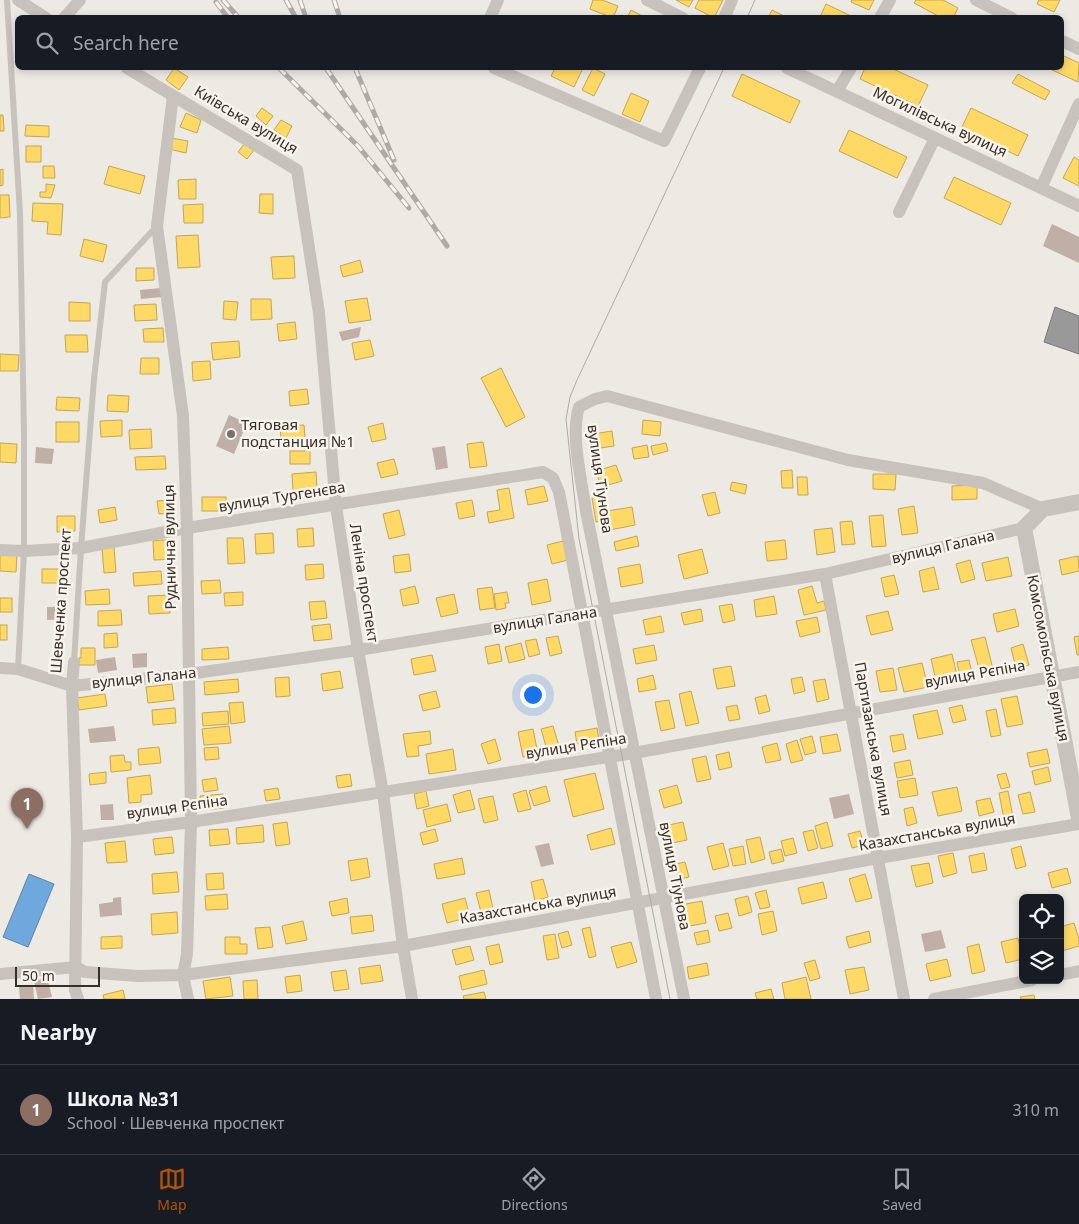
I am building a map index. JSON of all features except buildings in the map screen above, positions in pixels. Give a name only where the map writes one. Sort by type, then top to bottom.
[{"type":"street","points":[[18,0],[41,15]]},
{"type":"street","points":[[67,15],[80,0]]},
{"type":"street","points":[[491,15],[498,0]]},
{"type":"street","points":[[647,0],[677,15]]},
{"type":"street","points":[[725,15],[732,0]]},
{"type":"street","points":[[882,15],[890,0]]},
{"type":"street","points":[[976,0],[1006,15]]},
{"type":"street","points":[[1064,42],[1079,49]]},
{"type":"street","name":"Київська вулиця","points":[[130,70],[297,170]]},
{"type":"street","points":[[499,70],[664,141],[699,70]]},
{"type":"street","name":"Могилівська вулиця","points":[[791,70],[1079,206]]},
{"type":"street","points":[[837,91],[850,70]]},
{"type":"street","name":"Руднична вулиця","points":[[173,96],[157,226],[183,416],[187,528],[191,822],[187,954],[183,975],[188,999]]},
{"type":"street","points":[[1041,188],[1079,104]]},
{"type":"street","points":[[899,212],[935,138]]},
{"type":"street","name":"Леніна проспект","points":[[297,170],[319,313],[336,506],[358,650],[383,793],[403,946],[412,999]]},
{"type":"street","name":"вулиця Тіунова","points":[[684,999],[586,511],[575,420],[579,407],[595,399],[608,396],[848,460],[983,482],[1043,509]]},
{"type":"street","name":"вулиця Тургенєва","points":[[0,550],[24,551],[80,548],[187,528],[543,472],[553,478],[559,492],[581,613]]},
{"type":"street","points":[[1024,528],[1043,509],[1079,502]]},
{"type":"street","name":"вулиця Галана","points":[[0,668],[18,669],[72,686],[189,674],[358,650],[825,574],[1024,528]]},
{"type":"street","name":"Комсомольська вулиця","points":[[1024,528],[1079,818]]},
{"type":"street","name":"Партизанська вулиця","points":[[825,574],[904,999]]},
{"type":"street","points":[[581,613],[656,999]]},
{"type":"street","name":"Шевченка проспект","points":[[74,662],[72,686],[77,837],[76,990],[78,999]]},
{"type":"street","name":"вулиця Рєпіна","points":[[77,837],[191,822],[634,753],[1079,672]]},
{"type":"street","name":"Казахстанська вулиця","points":[[0,974],[76,967],[85,972],[102,974],[137,976],[183,975],[403,946],[878,858],[1079,824]]},
{"type":"street","points":[[1064,974],[1079,971]]},
{"type":"street","points":[[934,999],[1019,983]]},
{"type":"lane","points":[[7,0],[20,213],[24,551],[18,669]]},
{"type":"lane","name":"Шевченка проспект","points":[[74,662],[80,548],[94,379],[105,282],[157,226]]},
{"type":"tram line","points":[[748,15],[755,0]]},
{"type":"tram line","points":[[670,999],[579,539],[566,419],[570,397],[577,380],[723,70]]},
{"type":"railway","points":[[223,0],[236,15]]},
{"type":"railway","points":[[286,0],[294,15]]},
{"type":"railway","points":[[300,0],[305,15]]},
{"type":"railway","points":[[334,0],[339,15]]},
{"type":"railway","points":[[216,2],[226,15]]},
{"type":"railway","points":[[281,70],[358,146],[409,208]]},
{"type":"railway","points":[[327,70],[447,246]]},
{"type":"railway","points":[[356,70],[394,160]]},
{"type":"place","name":"Тяговая подстанция №1","points":[[231,434]]},
{"type":"place","name":"Школа №31","points":[[27,829]]}]
